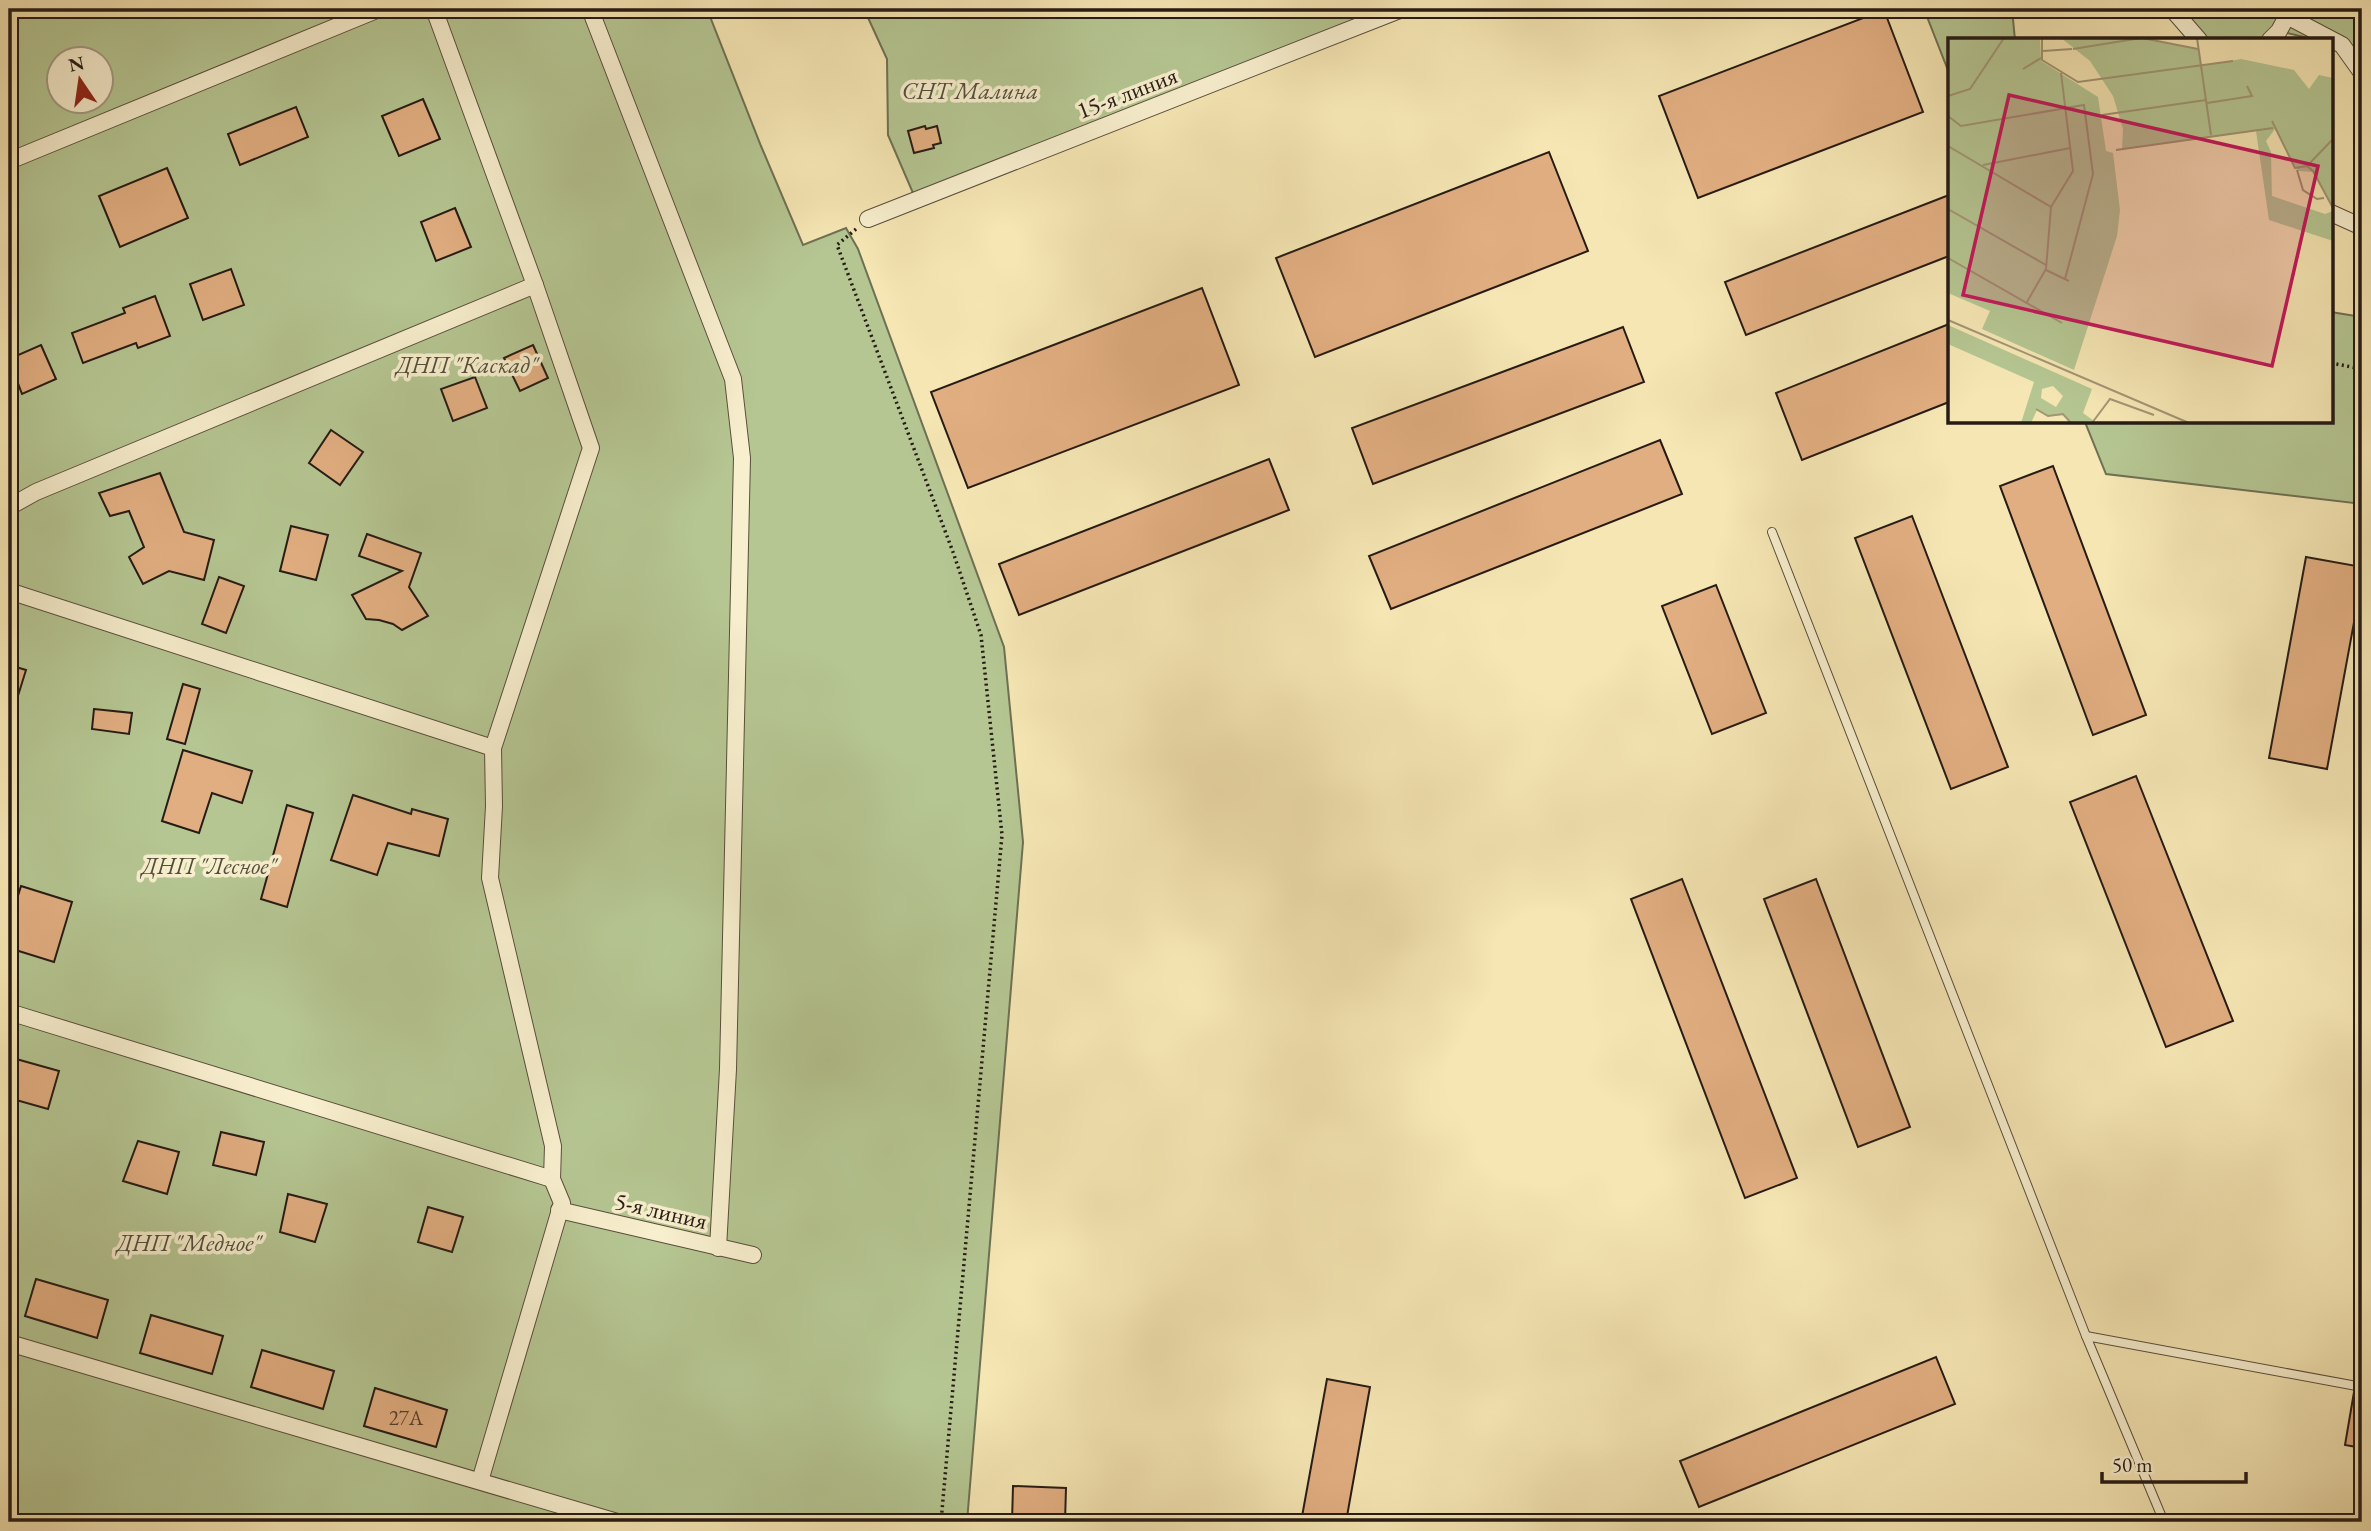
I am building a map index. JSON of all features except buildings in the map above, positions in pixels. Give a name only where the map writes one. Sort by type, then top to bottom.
[{"type":"street","points":[[9,161],[379,9]]},
{"type":"street","points":[[434,9],[535,285],[591,448],[493,748],[495,806],[490,878],[553,1146],[552,1179],[562,1203],[480,1481]]},
{"type":"street","points":[[590,9],[733,379],[740,431],[742,458],[728,1069],[718,1248]]},
{"type":"street","name":"15-я линия","points":[[868,219],[1402,9]]},
{"type":"street","points":[[2172,9],[2197,38]]},
{"type":"street","points":[[2272,38],[2279,31],[2288,12],[2329,38]]},
{"type":"street","points":[[2332,40],[2342,46],[2362,74]]},
{"type":"street","points":[[2332,213],[2362,227]]},
{"type":"street","points":[[9,508],[36,492],[535,285]]},
{"type":"street","points":[[9,591],[493,748]]},
{"type":"street","points":[[9,1012],[552,1179]]},
{"type":"street","name":"5-я линия","points":[[559,1210],[753,1255]]},
{"type":"street","points":[[9,1343],[617,1522]]},
{"type":"lane","points":[[1772,532],[2086,1336],[2164,1522]]},
{"type":"lane","points":[[2086,1336],[2362,1387]]},
{"type":"path","points":[[697,9],[702,19]]},
{"type":"path","points":[[868,219],[837,245],[953,552],[981,635],[1002,835],[941,1522]]},
{"type":"path","points":[[2332,363],[2362,369]]},
{"type":"green space","points":[[9,9],[707,9],[803,245],[846,228],[858,249],[1004,647],[1023,842],[967,1522],[9,1522]]},
{"type":"green space","name":"СНТ Малина","points":[[864,9],[1402,9],[916,200],[888,135],[887,59]]},
{"type":"green space","points":[[1924,9],[2012,9],[2015,38],[1948,38],[1948,70]]},
{"type":"green space","points":[[2172,9],[2362,9],[2362,73],[2342,46],[2332,44],[2332,38],[2308,38],[2279,31],[2272,38],[2197,38]]},
{"type":"green space","points":[[2332,312],[2362,317],[2362,504],[2106,474],[2086,424],[2332,424]]},
{"type":"park label","name":"ДНП \"Каскад\"","points":[[467,365]]},
{"type":"park label","name":"ДНП \"Лесное\"","points":[[209,866]]},
{"type":"park label","name":"ДНП \"Медное\"","points":[[189,1243]]}]
